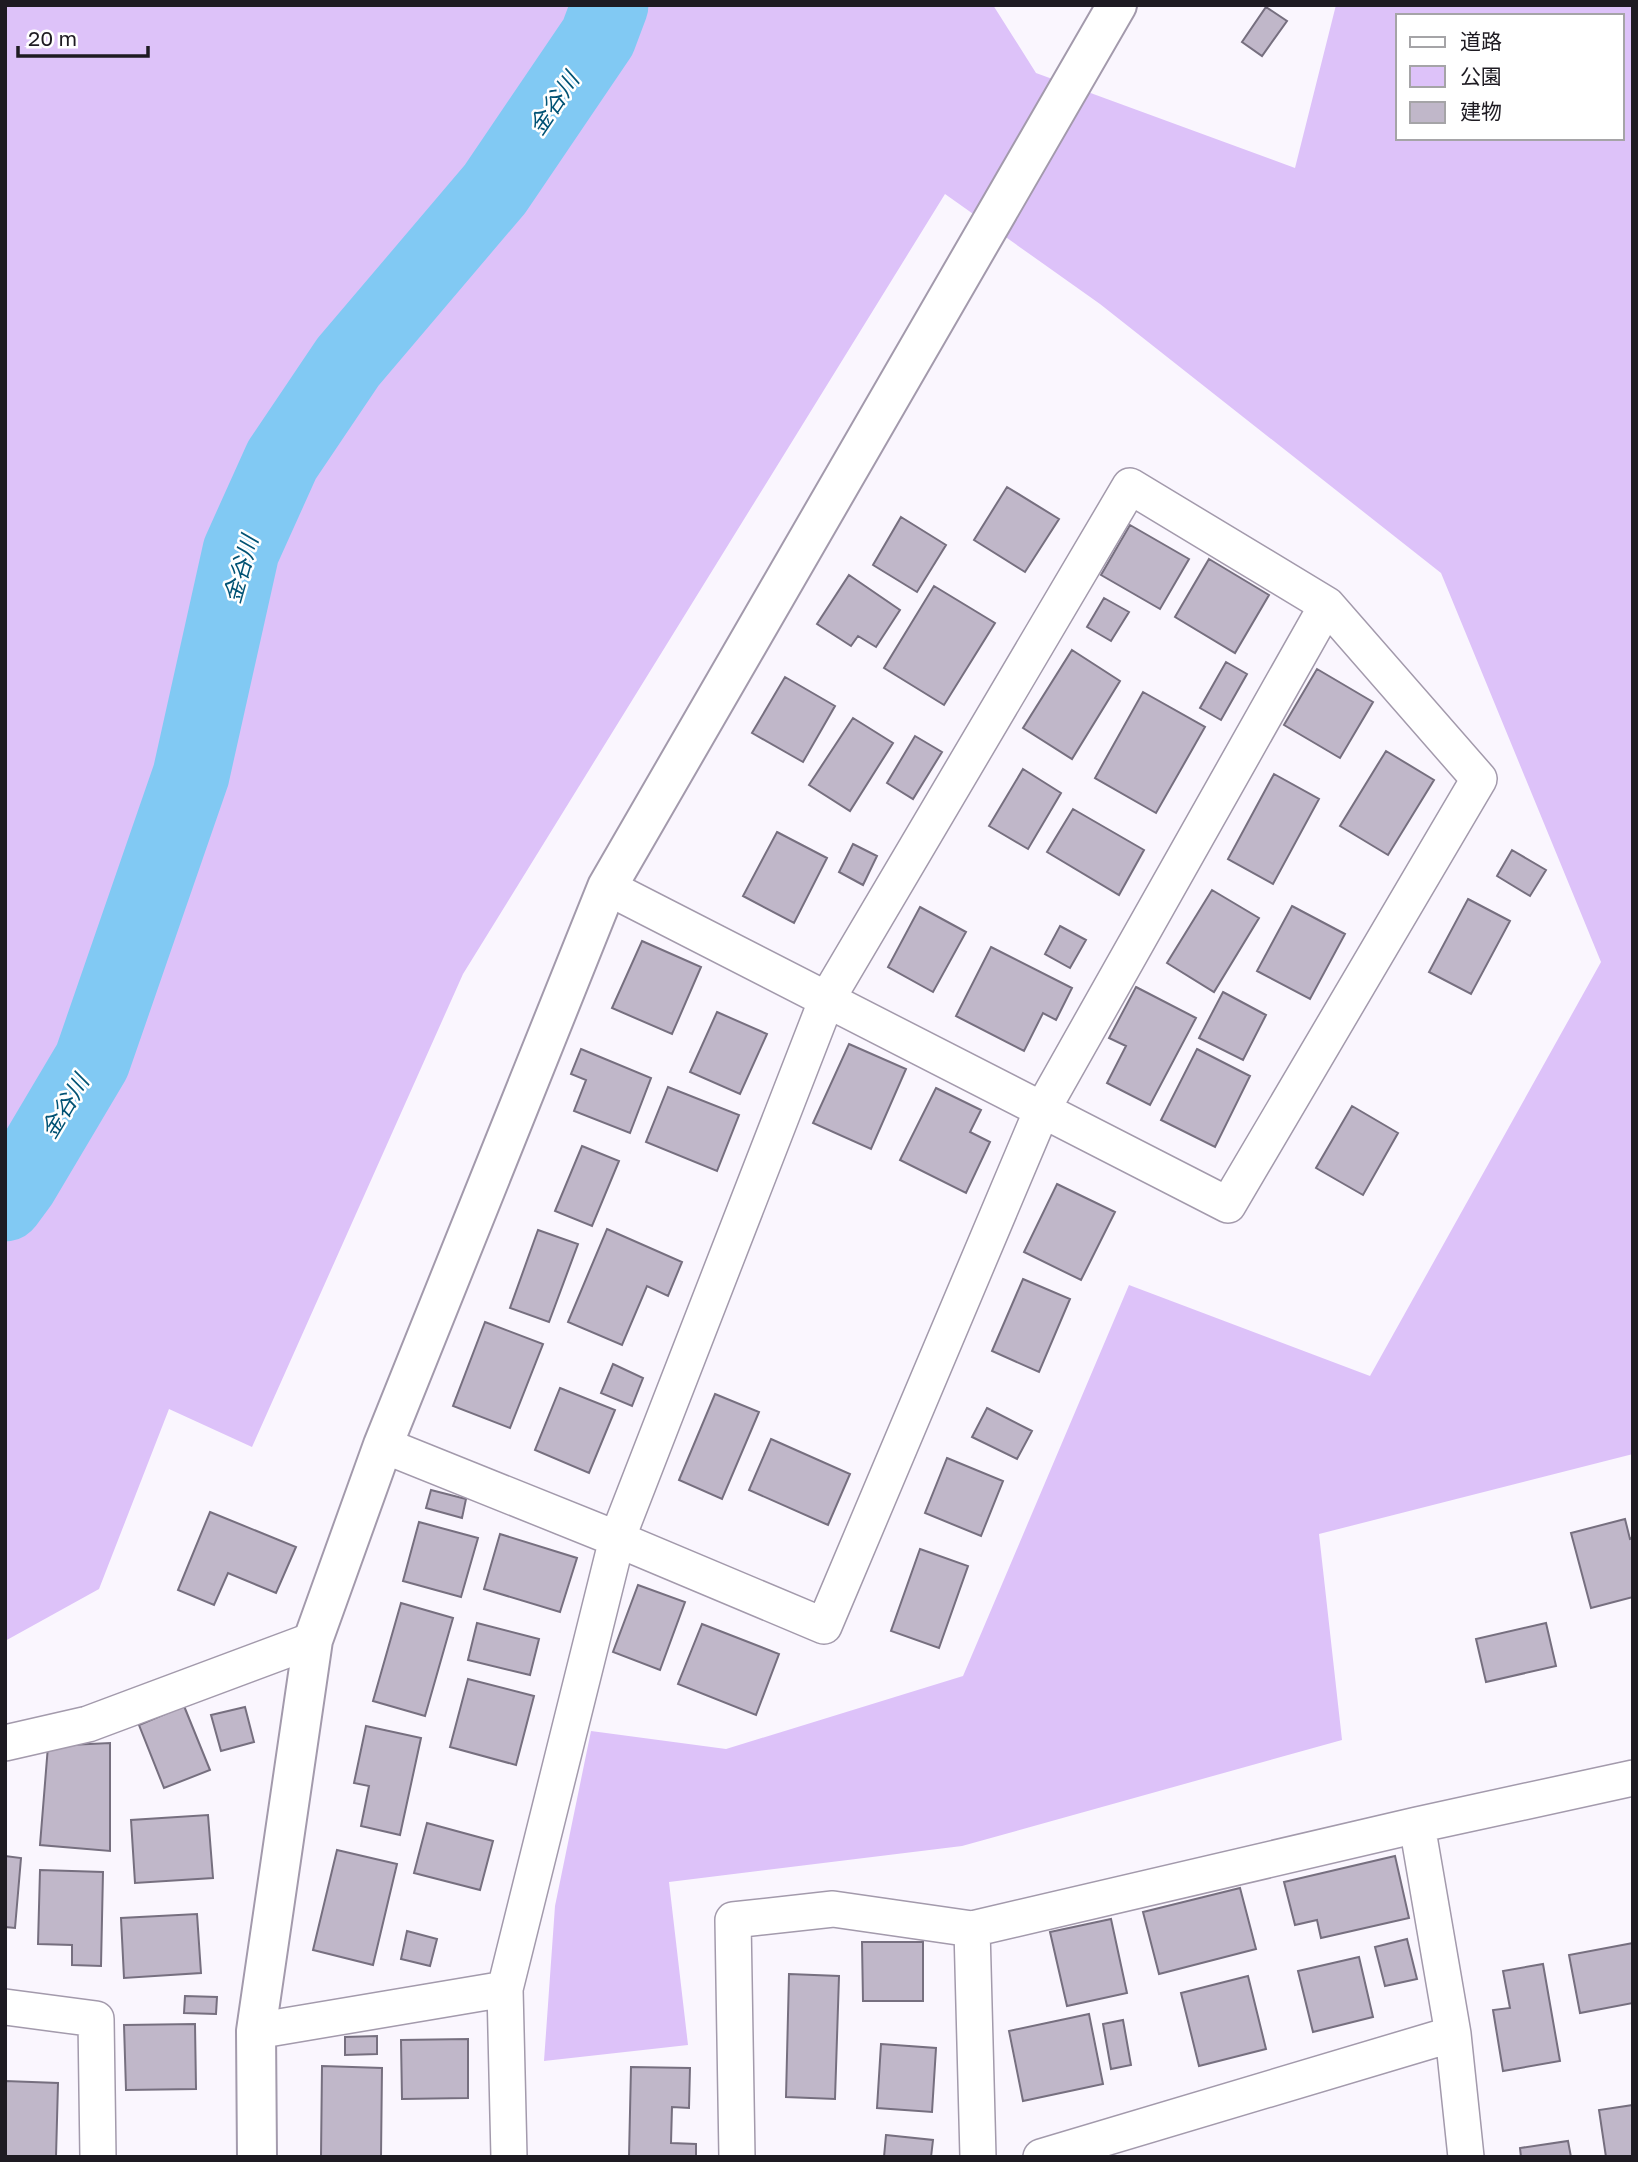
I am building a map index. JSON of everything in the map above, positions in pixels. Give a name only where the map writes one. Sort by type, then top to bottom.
[{"type":"street","points":[[257,2157],[256,2031],[313,1640],[383,1446],[607,887],[1117,5]]},
{"type":"street","points":[[509,2157],[505,1989],[617,1539],[827,999],[1130,486],[1327,605],[1479,779],[1227,1205],[827,999],[607,887]]},
{"type":"street","points":[[383,1446],[617,1539],[824,1626],[1042,1110],[1327,605]]},
{"type":"street","points":[[5,1743],[88,1724],[313,1640]]},
{"type":"street","points":[[737,2157],[733,1920],[833,1909],[972,1930],[1417,1825],[1633,1778]]},
{"type":"street","points":[[1417,1825],[1453,2034],[1466,2157]]},
{"type":"street","points":[[972,1930],[978,2157]]},
{"type":"street","points":[[256,2031],[505,1989]]},
{"type":"street","points":[[5,2007],[96,2019],[98,2157]]},
{"type":"street","points":[[1041,2157],[1453,2034]]},
{"type":"green space","points":[[5,5],[993,5],[1036,73],[1295,168],[1336,5],[1633,5],[1633,1454],[1319,1534],[1342,1740],[962,1846],[669,1882],[688,2045],[544,2061],[555,1906],[591,1731],[726,1749],[963,1676],[1129,1285],[1370,1376],[1601,962],[1441,573],[1100,304],[945,194],[463,974],[252,1447],[169,1409],[99,1589],[5,1641]]},
{"type":"building","points":[[1266,7],[1287,21],[1262,56],[1242,42]]},
{"type":"building","points":[[1007,487],[1059,519],[1025,572],[974,540]]},
{"type":"building","points":[[901,517],[946,545],[917,592],[873,565]]},
{"type":"building","points":[[1130,525],[1189,559],[1160,609],[1101,575]]},
{"type":"building","points":[[1209,559],[1269,595],[1235,653],[1175,617]]},
{"type":"building","points":[[849,575],[900,610],[876,647],[858,636],[851,646],[817,624]]},
{"type":"building","points":[[934,586],[995,623],[944,705],[884,668]]},
{"type":"building","points":[[1104,598],[1129,612],[1111,641],[1087,627]]},
{"type":"building","points":[[1072,650],[1120,681],[1072,759],[1023,728]]},
{"type":"building","points":[[1226,662],[1247,674],[1221,720],[1200,708]]},
{"type":"building","points":[[1317,669],[1373,702],[1340,758],[1284,725]]},
{"type":"building","points":[[785,677],[835,706],[803,762],[752,733]]},
{"type":"building","points":[[1143,692],[1205,727],[1156,813],[1095,778]]},
{"type":"building","points":[[853,718],[893,743],[850,811],[809,785]]},
{"type":"building","points":[[915,736],[942,752],[913,799],[887,783]]},
{"type":"building","points":[[1386,751],[1434,780],[1388,855],[1340,826]]},
{"type":"building","points":[[1023,769],[1061,793],[1028,849],[989,826]]},
{"type":"building","points":[[1274,774],[1319,799],[1273,884],[1228,859]]},
{"type":"building","points":[[1073,809],[1144,850],[1119,895],[1047,852]]},
{"type":"building","points":[[777,832],[827,858],[794,923],[743,896]]},
{"type":"building","points":[[853,844],[877,856],[863,885],[839,872]]},
{"type":"building","points":[[1512,850],[1546,870],[1530,896],[1497,876]]},
{"type":"building","points":[[1212,890],[1259,918],[1214,992],[1167,963]]},
{"type":"building","points":[[1468,899],[1510,921],[1471,994],[1429,972]]},
{"type":"building","points":[[1292,906],[1345,934],[1310,999],[1257,971]]},
{"type":"building","points":[[920,907],[966,932],[933,992],[888,967]]},
{"type":"building","points":[[1060,926],[1086,940],[1070,968],[1045,954]]},
{"type":"building","points":[[642,941],[701,967],[672,1034],[612,1008]]},
{"type":"building","points":[[991,947],[1072,988],[1056,1020],[1043,1013],[1024,1051],[956,1016]]},
{"type":"building","points":[[1136,987],[1196,1018],[1150,1105],[1107,1083],[1126,1046],[1109,1038]]},
{"type":"building","points":[[1223,992],[1266,1015],[1243,1060],[1199,1038]]},
{"type":"building","points":[[717,1012],[767,1034],[740,1094],[690,1072]]},
{"type":"building","points":[[849,1044],[906,1069],[871,1149],[813,1123]]},
{"type":"building","points":[[581,1049],[651,1078],[630,1133],[574,1111],[586,1080],[571,1074]]},
{"type":"building","points":[[1197,1049],[1250,1076],[1215,1147],[1161,1120]]},
{"type":"building","points":[[668,1087],[739,1115],[717,1171],[646,1142]]},
{"type":"building","points":[[936,1088],[981,1110],[970,1132],[990,1142],[966,1193],[900,1160]]},
{"type":"building","points":[[1352,1106],[1398,1133],[1363,1195],[1316,1168]]},
{"type":"building","points":[[582,1146],[619,1161],[592,1226],[555,1211]]},
{"type":"building","points":[[1057,1184],[1115,1212],[1081,1280],[1024,1252]]},
{"type":"building","points":[[607,1229],[682,1262],[668,1296],[647,1286],[622,1345],[568,1322]]},
{"type":"building","points":[[538,1230],[578,1244],[549,1322],[510,1308]]},
{"type":"building","points":[[1023,1279],[1070,1299],[1039,1372],[992,1351]]},
{"type":"building","points":[[485,1322],[543,1344],[510,1428],[453,1406]]},
{"type":"building","points":[[613,1364],[643,1378],[632,1406],[601,1393]]},
{"type":"building","points":[[560,1388],[615,1410],[589,1473],[535,1450]]},
{"type":"building","points":[[715,1394],[759,1412],[722,1499],[679,1480]]},
{"type":"building","points":[[987,1408],[1032,1431],[1017,1459],[972,1437]]},
{"type":"building","points":[[771,1439],[850,1474],[828,1525],[749,1490]]},
{"type":"building","points":[[947,1458],[1003,1481],[981,1536],[925,1513]]},
{"type":"building","points":[[431,1490],[466,1499],[462,1518],[426,1508]]},
{"type":"building","points":[[210,1512],[296,1547],[276,1593],[228,1573],[214,1605],[178,1590]]},
{"type":"building","points":[[1625,1519],[1630,1539],[1633,1538],[1633,1597],[1591,1608],[1571,1533]]},
{"type":"building","points":[[419,1522],[478,1538],[461,1597],[403,1581]]},
{"type":"building","points":[[500,1534],[577,1558],[560,1612],[484,1589]]},
{"type":"building","points":[[920,1549],[968,1566],[939,1648],[891,1631]]},
{"type":"building","points":[[638,1585],[685,1602],[660,1670],[613,1652]]},
{"type":"building","points":[[401,1603],[453,1618],[425,1716],[373,1701]]},
{"type":"building","points":[[477,1623],[539,1639],[530,1675],[468,1660]]},
{"type":"building","points":[[1546,1623],[1556,1666],[1486,1682],[1476,1639]]},
{"type":"building","points":[[702,1624],[779,1654],[756,1715],[678,1684]]},
{"type":"building","points":[[468,1679],[534,1696],[516,1765],[450,1747]]},
{"type":"building","points":[[184,1706],[210,1770],[164,1788],[139,1725]]},
{"type":"building","points":[[245,1707],[254,1742],[221,1751],[211,1715]]},
{"type":"building","points":[[366,1726],[421,1738],[400,1835],[361,1826],[369,1786],[354,1783]]},
{"type":"building","points":[[110,1743],[110,1851],[40,1845],[48,1746]]},
{"type":"building","points":[[208,1815],[213,1878],[135,1883],[131,1820]]},
{"type":"building","points":[[427,1823],[493,1841],[480,1890],[414,1873]]},
{"type":"building","points":[[337,1850],[397,1864],[373,1965],[313,1950]]},
{"type":"building","points":[[5,1856],[21,1858],[15,1928],[5,1927]]},
{"type":"building","points":[[1395,1856],[1409,1918],[1321,1938],[1317,1920],[1295,1925],[1284,1882]]},
{"type":"building","points":[[40,1870],[103,1872],[101,1966],[72,1965],[72,1945],[38,1944]]},
{"type":"building","points":[[1240,1888],[1256,1949],[1159,1974],[1143,1912]]},
{"type":"building","points":[[197,1914],[201,1973],[124,1978],[121,1918]]},
{"type":"building","points":[[1111,1919],[1127,1993],[1067,2006],[1050,1932]]},
{"type":"building","points":[[407,1931],[437,1939],[430,1966],[401,1959]]},
{"type":"building","points":[[1407,1939],[1417,1979],[1385,1986],[1375,1947]]},
{"type":"building","points":[[862,1942],[923,1942],[923,2001],[863,2001]]},
{"type":"building","points":[[1633,1943],[1633,2003],[1580,2013],[1569,1955]]},
{"type":"building","points":[[1359,1957],[1373,2017],[1313,2032],[1298,1971]]},
{"type":"building","points":[[1543,1964],[1560,2061],[1503,2071],[1493,2010],[1510,2008],[1503,1971]]},
{"type":"building","points":[[789,1974],[839,1976],[835,2099],[786,2097]]},
{"type":"building","points":[[1248,1976],[1266,2049],[1199,2066],[1181,1993]]},
{"type":"building","points":[[185,1996],[217,1997],[216,2014],[184,2013]]},
{"type":"building","points":[[1089,2014],[1103,2084],[1023,2101],[1009,2031]]},
{"type":"building","points":[[1123,2020],[1131,2065],[1111,2069],[1103,2024]]},
{"type":"building","points":[[195,2024],[196,2089],[126,2090],[124,2025]]},
{"type":"building","points":[[377,2036],[377,2054],[345,2055],[345,2037]]},
{"type":"building","points":[[468,2039],[468,2098],[402,2099],[401,2040]]},
{"type":"building","points":[[881,2044],[936,2048],[932,2112],[877,2108]]},
{"type":"building","points":[[322,2066],[382,2068],[381,2157],[321,2157]]},
{"type":"building","points":[[631,2067],[690,2068],[689,2108],[672,2107],[671,2143],[696,2144],[696,2157],[629,2157]]},
{"type":"building","points":[[5,2081],[58,2083],[56,2157],[5,2157]]},
{"type":"building","points":[[1633,2105],[1633,2157],[1606,2157],[1599,2110]]},
{"type":"building","points":[[886,2135],[933,2140],[931,2157],[884,2157]]},
{"type":"building","points":[[1568,2141],[1571,2157],[1521,2157],[1520,2148]]},
{"type":"waterway","name":"金谷川","points":[[5,1203],[92,1061],[191,775],[241,551],[282,460],[348,362],[495,189],[598,37],[610,5]]}]
